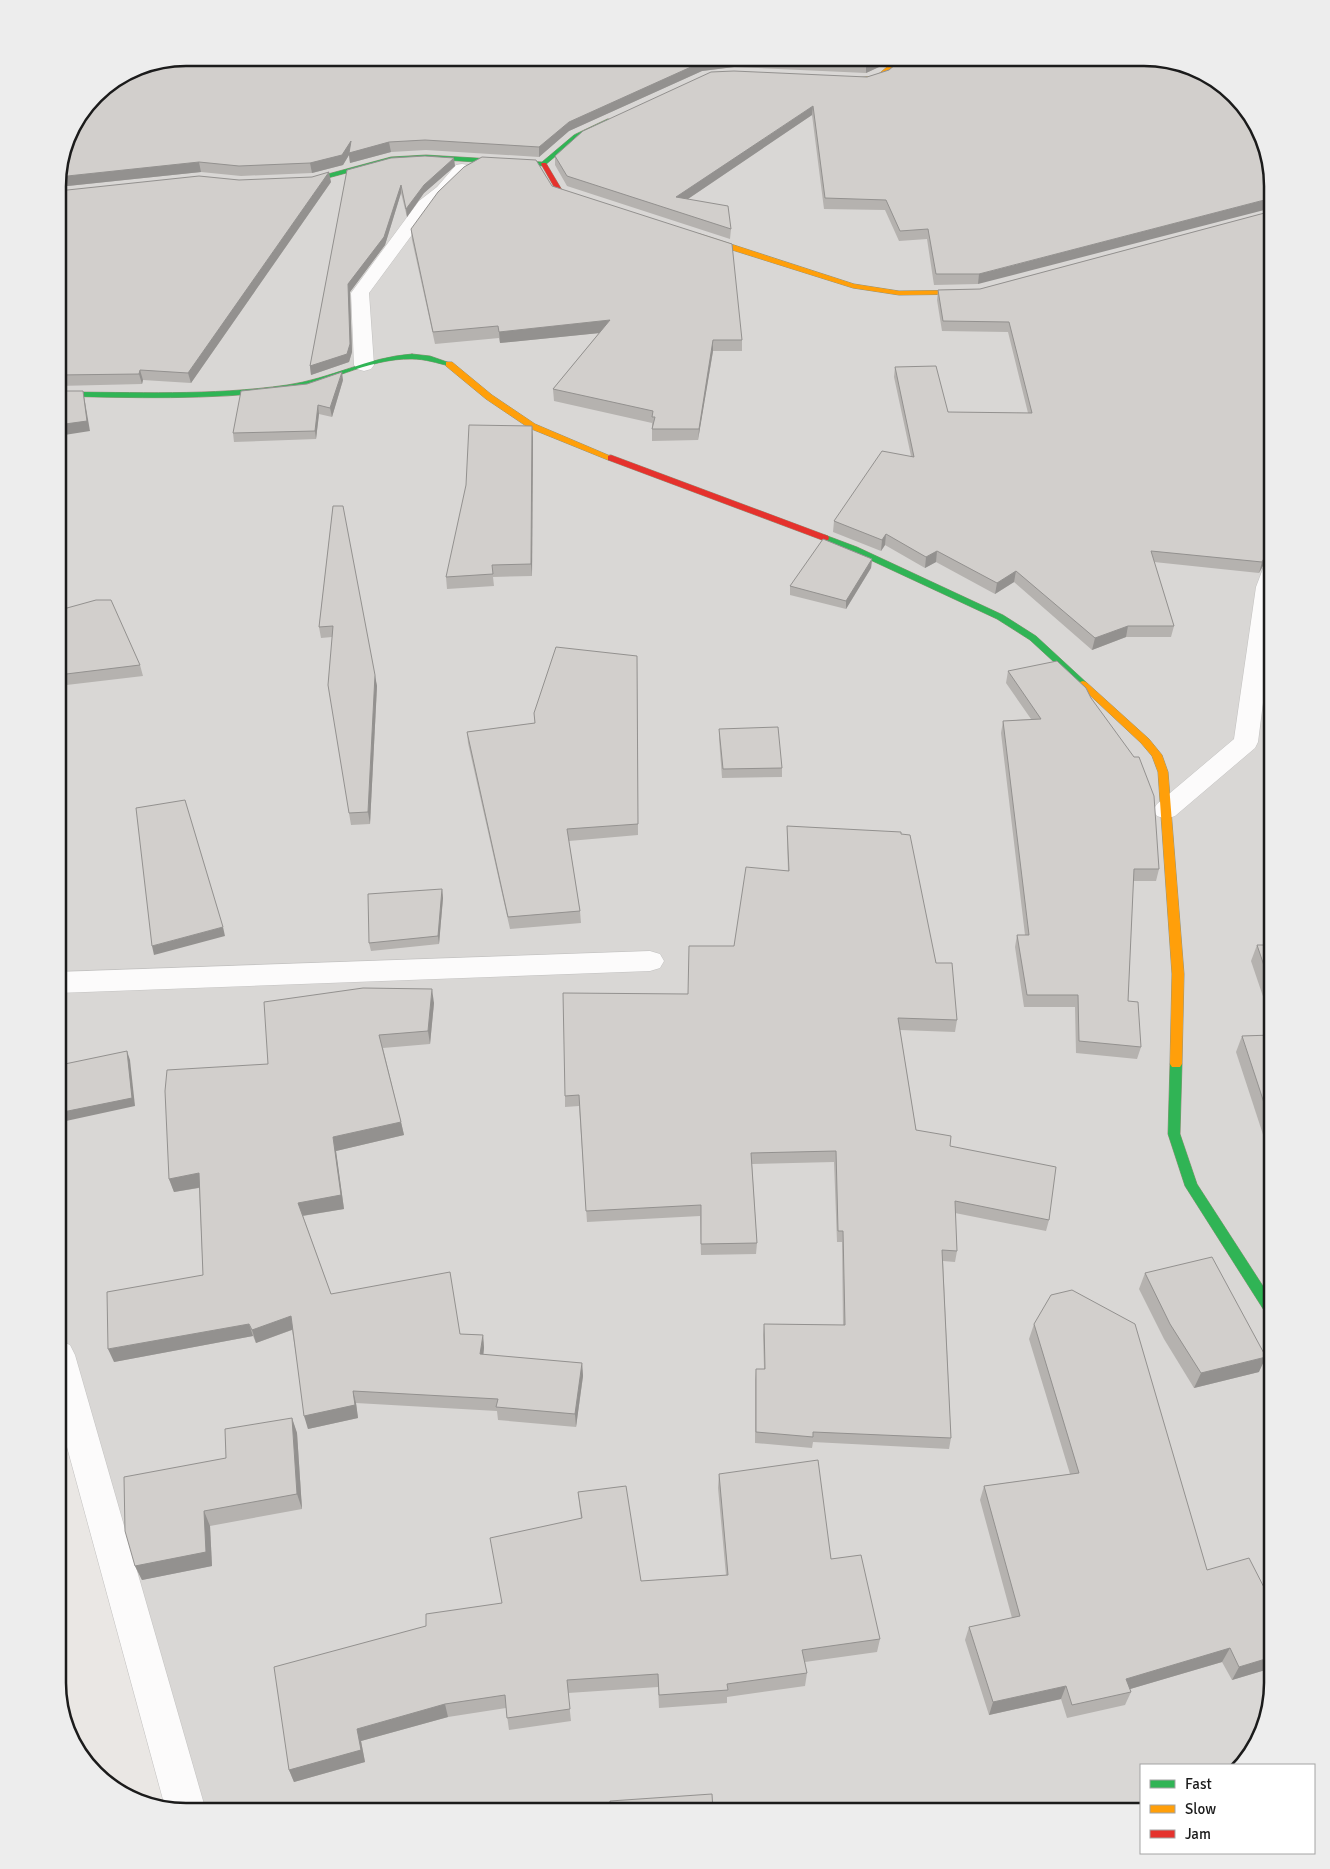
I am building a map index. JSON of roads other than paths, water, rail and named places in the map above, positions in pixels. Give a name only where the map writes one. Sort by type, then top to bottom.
[{"type":"street","points":[[842,80],[878,78],[891,67]]},
{"type":"street","points":[[280,182],[313,180],[391,159],[426,157],[544,164],[576,136],[619,116]]},
{"type":"street","points":[[364,365],[360,293],[432,198],[443,191],[460,170],[479,160]]},
{"type":"street","points":[[544,164],[558,192],[596,204]]},
{"type":"street","points":[[682,231],[853,286],[899,293],[936,294],[986,290]]},
{"type":"street","points":[[67,394],[199,395],[266,390],[307,384],[383,358],[409,355],[435,358],[452,366],[489,397],[532,426],[649,473],[854,549],[1006,620],[1033,638],[1145,741],[1157,755],[1163,772],[1178,974],[1174,1134],[1190,1186],[1264,1299]]},
{"type":"street","points":[[1166,810],[1246,742],[1264,609]]},
{"type":"street","points":[[66,983],[650,961]]},
{"type":"street","points":[[66,1384],[183,1802]]}]
